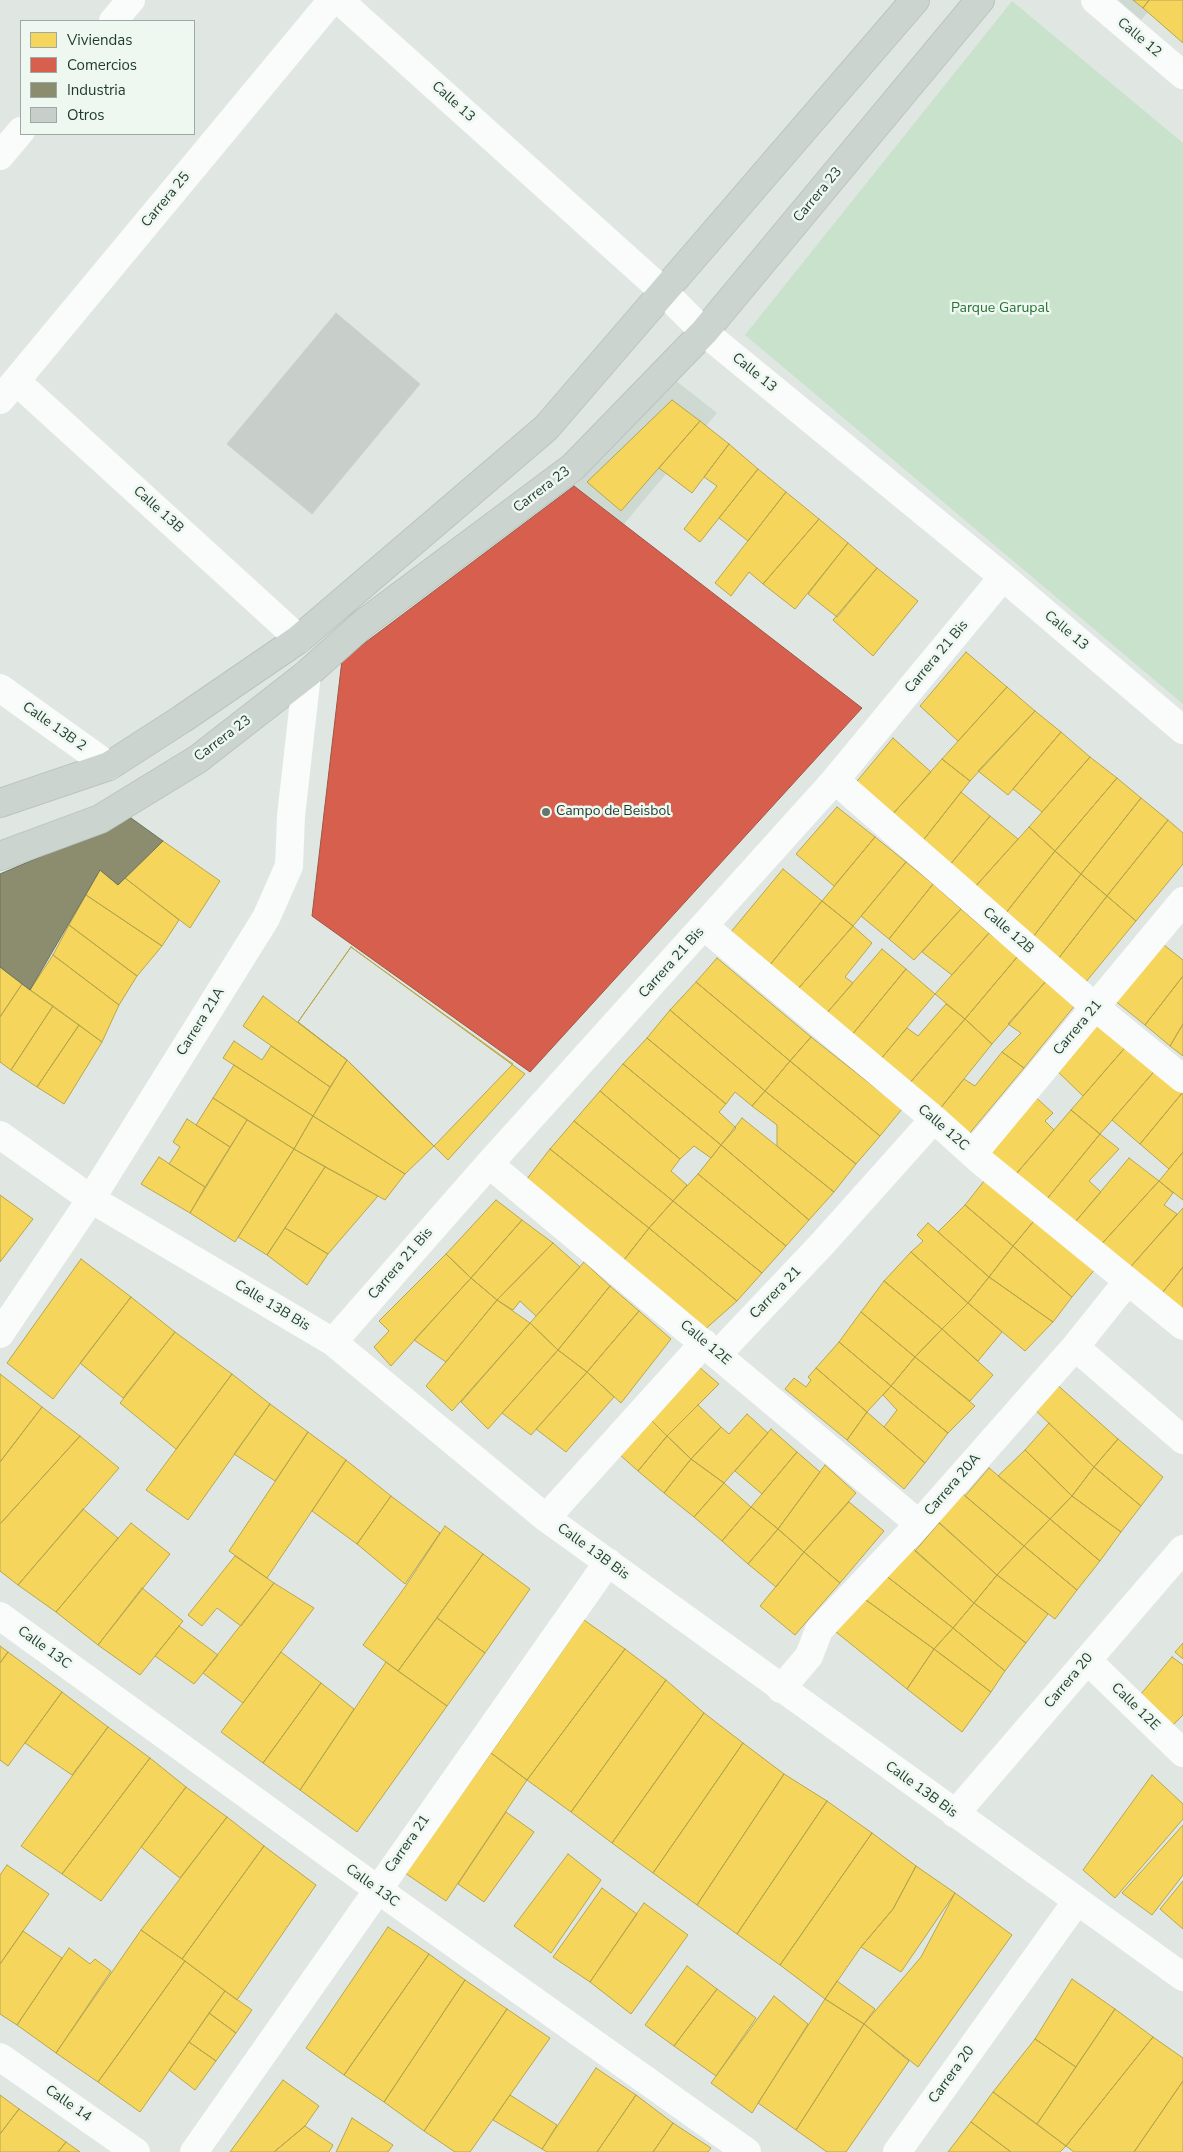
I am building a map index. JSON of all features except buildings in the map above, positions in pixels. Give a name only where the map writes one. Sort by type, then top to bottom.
[{"type":"main road","points":[[0,803],[109,766],[299,639],[546,428],[915,0]]},
{"type":"main road","name":"Carrera 23","points":[[0,856],[100,819],[198,759],[307,674],[364,623],[573,467],[704,332],[980,0]]},
{"type":"street","points":[[114,20],[131,0]]},
{"type":"street","name":"Carrera 25","points":[[8,391],[332,0]]},
{"type":"street","name":"Calle 13","points":[[339,0],[664,292],[704,332],[1003,577],[1183,730]]},
{"type":"street","name":"Calle 12","points":[[1095,0],[1183,75]]},
{"type":"street","points":[[0,156],[20,132]]},
{"type":"street","name":"Calle 13B","points":[[8,391],[299,639]]},
{"type":"street","name":"Carrera 21 Bis","points":[[333,1342],[489,1164],[705,927],[835,780],[1003,577]]},
{"type":"street","name":"Carrera 21A","points":[[0,1334],[91,1199],[266,918],[288,866],[307,674]]},
{"type":"street","name":"Calle 13B 2","points":[[0,688],[109,766]]},
{"type":"street","name":"Calle 12B","points":[[835,780],[1095,1007],[1183,1079]]},
{"type":"street","name":"Carrera 21","points":[[973,1154],[1183,901]]},
{"type":"street","name":"Calle 12C","points":[[705,927],[934,1119],[973,1154],[1183,1326]]},
{"type":"street","name":"Carrera 21","points":[[546,1518],[711,1349],[823,1244],[934,1119]]},
{"type":"street","name":"Calle 13B Bis","points":[[0,1135],[91,1199],[333,1342],[546,1518],[1183,1977]]},
{"type":"street","name":"Calle 12E","points":[[489,1164],[918,1524]]},
{"type":"street","name":"Carrera 20A","points":[[782,1689],[809,1656],[819,1630],[918,1524],[1075,1347],[1127,1282]]},
{"type":"street","points":[[1075,1347],[1183,1440]]},
{"type":"street","name":"Carrera 20","points":[[956,1814],[1183,1549]]},
{"type":"street","name":"Carrera 21","points":[[194,2152],[608,1562]]},
{"type":"street","name":"Calle 13C","points":[[0,1616],[377,1889],[747,2152]]},
{"type":"street","name":"Calle 12E","points":[[1088,1660],[1183,1754]]},
{"type":"street","name":"Carrera 20","points":[[897,2152],[1077,1901]]},
{"type":"street","name":"Calle 14","points":[[0,2057],[136,2152]]},
{"type":"shaded area","points":[[1118,0],[1159,0],[1141,20]]},
{"type":"shaded area","points":[[675,380],[717,413],[624,524],[574,486]]},
{"type":"green space","name":"Parque Garupal","points":[[1012,1],[1183,143],[1183,704],[745,335]]},
{"type":"place","name":"Campo de Beisbol","points":[[546,812]]}]
